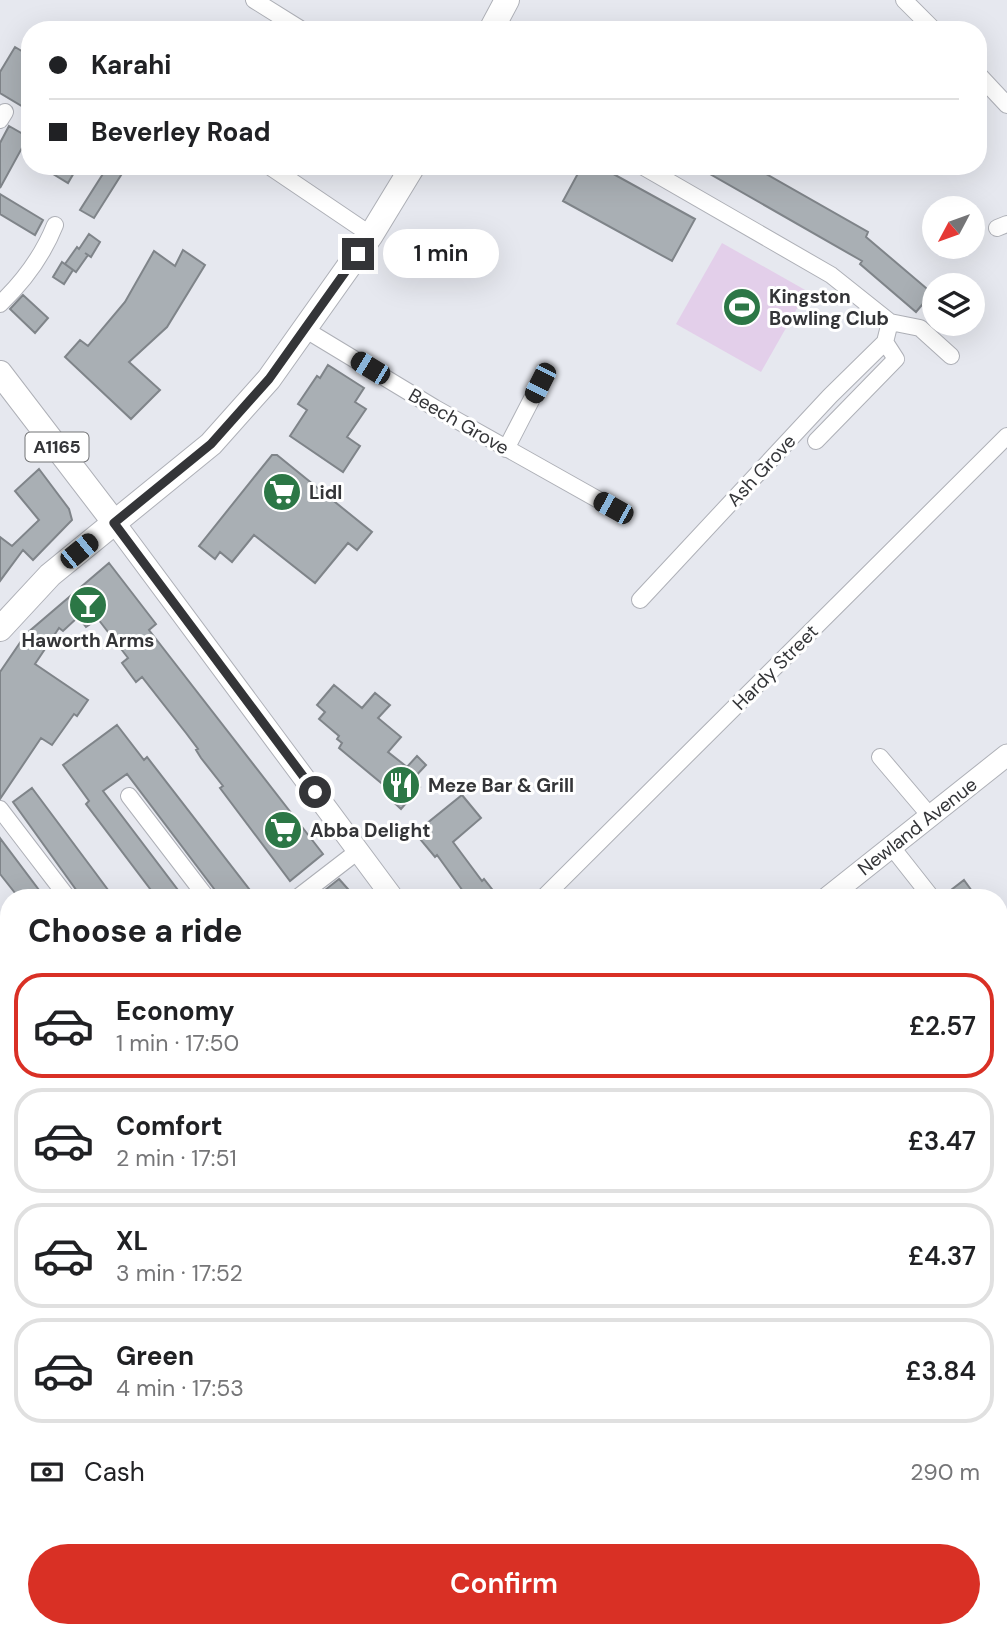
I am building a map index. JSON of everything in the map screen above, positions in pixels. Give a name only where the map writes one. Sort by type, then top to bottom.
[{"type":"main road","points":[[496,21],[507,0]]},
{"type":"main road","points":[[0,629],[50,575],[211,444],[269,379],[306,330],[371,235],[408,175]]},
{"type":"main road","name":"A1165","points":[[0,373],[114,523]]},
{"type":"main road","points":[[114,523],[386,889]]},
{"type":"main road","name":"Newland Avenue","points":[[838,889],[1006,757]]},
{"type":"street","points":[[254,0],[288,21]]},
{"type":"street","points":[[904,0],[925,21]]},
{"type":"street","points":[[987,81],[1004,94]]},
{"type":"street","points":[[282,175],[371,235]]},
{"type":"street","points":[[658,175],[831,275],[890,321],[920,328],[951,356]]},
{"type":"street","points":[[0,304],[47,245],[55,225]]},
{"type":"street","name":"Ash Grove","points":[[640,600],[830,396],[885,342],[890,321]]},
{"type":"street","name":"Beech Grove","points":[[306,330],[506,449],[613,508]]},
{"type":"street","name":"Ash Grove","points":[[816,441],[896,359],[885,342]]},
{"type":"street","points":[[506,449],[540,383]]},
{"type":"street","name":"Hardy Street","points":[[552,889],[1007,436]]},
{"type":"street","points":[[880,757],[931,817]]},
{"type":"street","points":[[129,796],[200,889]]},
{"type":"street","points":[[0,809],[61,889]]},
{"type":"street","points":[[891,846],[925,889]]},
{"type":"street","points":[[309,889],[358,851]]},
{"type":"shaded area","name":"Kingston Bowling Club","points":[[722,243],[807,291],[761,372],[676,324]]},
{"type":"building","points":[[15,47],[21,51],[21,106],[0,93],[0,72]]},
{"type":"building","points":[[9,126],[21,133],[21,150],[0,188],[0,143]]},
{"type":"building","points":[[55,175],[73,175],[68,183]]},
{"type":"building","points":[[102,175],[121,175],[94,218],[80,210]]},
{"type":"building","points":[[577,175],[615,175],[695,219],[672,261],[563,201]]},
{"type":"building","points":[[712,175],[768,175],[868,232],[866,237],[922,285],[922,305],[916,312],[860,264],[862,261]]},
{"type":"building","points":[[0,194],[43,220],[35,235],[0,214]]},
{"type":"building","points":[[89,234],[100,242],[91,257],[88,255],[76,272],[65,264]]},
{"type":"building","points":[[183,250],[205,265],[167,327],[129,362],[160,390],[131,419],[65,357],[80,340],[88,346],[125,302],[154,251],[175,266]]},
{"type":"building","points":[[62,262],[73,270],[64,284],[53,277]]},
{"type":"building","points":[[23,295],[48,318],[35,333],[10,309]]},
{"type":"building","points":[[328,365],[364,388],[355,402],[366,409],[347,437],[360,446],[343,472],[290,436],[307,410],[298,404]]},
{"type":"building","name":"Lidl","points":[[272,455],[277,455],[372,532],[357,550],[348,543],[315,583],[254,535],[232,562],[220,552],[215,559],[199,546]]},
{"type":"building","points":[[39,469],[69,509],[72,520],[33,560],[23,550],[0,581],[0,537],[12,546],[39,520],[15,491]]},
{"type":"building","points":[[109,563],[156,624],[149,630],[323,854],[290,881],[220,788],[223,786],[186,733],[142,677],[136,682],[122,663],[128,658],[98,619],[86,627],[78,617],[63,631],[59,628],[35,664],[88,700],[77,716],[74,714],[52,745],[41,738],[0,799],[0,672],[26,634]]},
{"type":"building","points":[[334,685],[362,708],[375,693],[390,705],[378,718],[401,737],[388,752],[407,767],[417,756],[426,765],[412,780],[420,787],[401,809],[388,797],[392,792],[339,748],[342,743],[337,739],[339,736],[319,719],[325,712],[317,705]]},
{"type":"building","points":[[117,725],[144,760],[147,757],[249,889],[214,889],[127,774],[103,791],[177,889],[150,889],[86,804],[89,801],[63,765]]},
{"type":"building","points":[[32,788],[107,889],[76,889],[13,802]]},
{"type":"building","points":[[462,795],[481,818],[453,842],[482,881],[484,879],[492,889],[462,889],[437,855],[435,857],[415,833]]},
{"type":"building","points":[[0,838],[38,889],[12,889],[0,874]]},
{"type":"building","points":[[339,879],[348,889],[326,889]]},
{"type":"building","points":[[964,880],[970,889],[952,889]]},
{"type":"place","name":"Kingston Bowling Club","points":[[742,307]]},
{"type":"place","name":"Lidl","points":[[282,492]]},
{"type":"place","name":"Haworth Arms","points":[[88,605]]},
{"type":"place","name":"Meze Bar & Grill","points":[[401,785]]},
{"type":"place","name":"Abba Delight","points":[[283,830]]},
{"type":"route","points":[[315,792],[114,523],[211,444],[269,379],[358,254]]}]
